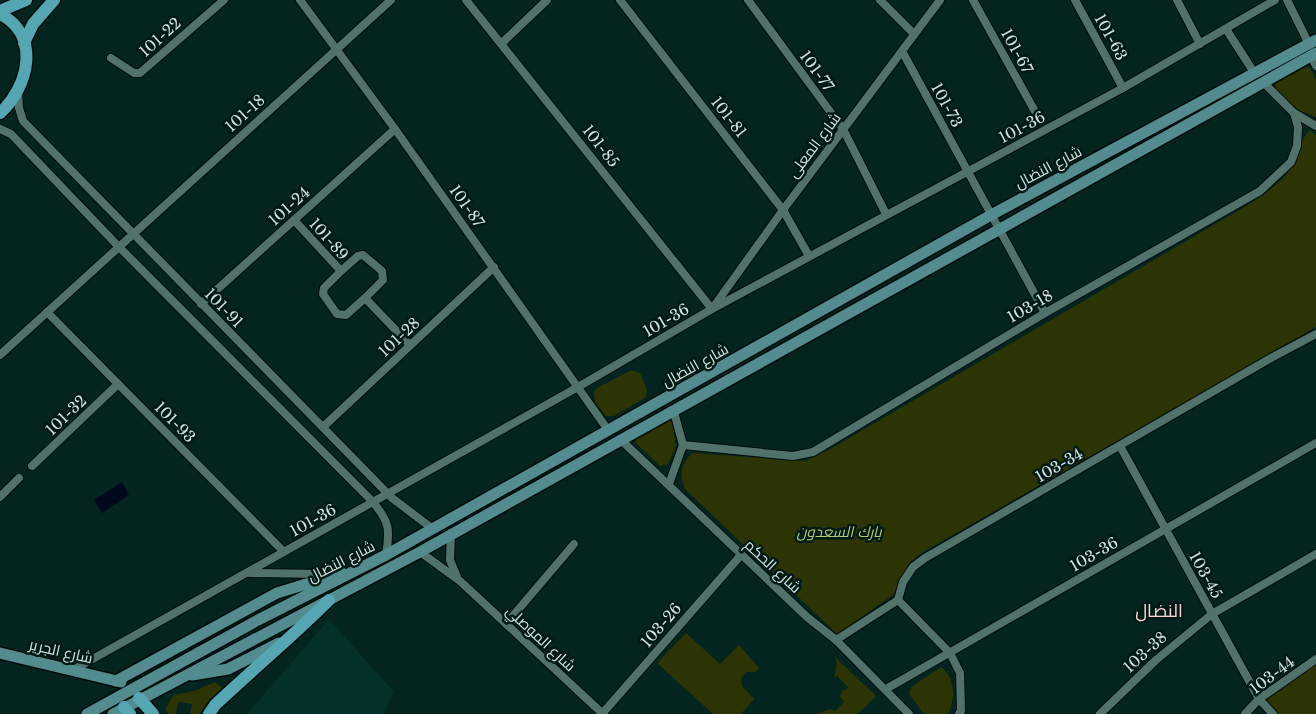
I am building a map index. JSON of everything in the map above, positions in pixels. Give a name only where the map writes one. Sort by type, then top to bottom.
[{"type":"main road","points":[[0,113],[18,92],[26,67],[24,42],[17,27],[0,12],[26,0]]},
{"type":"main road","points":[[24,42],[33,24],[54,0]]},
{"type":"main road","name":"شارع النضال","points":[[113,714],[135,694],[218,643],[386,555],[991,215],[1255,74],[1313,52]]},
{"type":"main road","name":"شارع النضال","points":[[135,694],[185,675],[420,552],[620,439],[674,412],[999,228],[1264,83],[1313,52]]},
{"type":"main road","points":[[125,705],[116,680],[277,593],[333,574],[352,573]]},
{"type":"main road","points":[[209,714],[215,705],[284,641],[300,629],[329,600]]},
{"type":"main road","points":[[210,629],[218,643]]},
{"type":"main road","points":[[185,675],[228,669],[284,641]]},
{"type":"main road","name":"شارع الجرير","points":[[0,653],[116,680],[135,694]]},
{"type":"main road","points":[[135,694],[153,714]]},
{"type":"main road","name":"شارع النضال","points":[[87,714],[125,705]]},
{"type":"street","name":"101-22","points":[[111,58],[134,73],[140,73],[224,0]]},
{"type":"street","name":"101-87","points":[[300,0],[337,48],[494,267],[608,430]]},
{"type":"street","name":"101-18","points":[[0,356],[132,233],[391,0]]},
{"type":"street","name":"101-85","points":[[466,0],[712,309]]},
{"type":"street","points":[[502,43],[548,0]]},
{"type":"street","name":"101-81","points":[[620,0],[783,210],[808,256]]},
{"type":"street","name":"101-77","points":[[748,0],[843,129],[886,214]]},
{"type":"street","points":[[880,0],[914,34]]},
{"type":"street","name":"شارع المعلى","points":[[712,309],[783,210],[940,0]]},
{"type":"street","name":"101-67","points":[[973,0],[1037,115]]},
{"type":"street","name":"101-63","points":[[1075,0],[1123,88]]},
{"type":"street","points":[[1177,0],[1200,44]]},
{"type":"street","name":"101-36","points":[[73,670],[578,387],[712,309],[1123,88],[1275,0]]},
{"type":"street","points":[[1287,0],[1313,52]]},
{"type":"street","points":[[1226,29],[1255,74]]},
{"type":"street","name":"101-73","points":[[902,51],[1045,313]]},
{"type":"street","points":[[1264,83],[1294,113],[1316,126]]},
{"type":"street","name":"101-91","points":[[18,92],[19,108],[23,121],[388,494],[432,529]]},
{"type":"street","name":"103-18","points":[[683,445],[793,456],[813,452],[1045,313],[1260,190],[1291,162],[1297,146],[1298,136],[1298,127],[1294,113]]},
{"type":"street","name":"101-91","points":[[0,129],[11,134],[118,246],[373,502],[389,526],[386,555]]},
{"type":"street","name":"101-24","points":[[201,304],[395,129]]},
{"type":"street","name":"101-89","points":[[294,220],[341,271],[324,288],[322,294],[337,314],[346,315],[365,298]]},
{"type":"street","points":[[341,271],[358,256],[363,255],[382,271],[382,280],[365,298],[410,345]]},
{"type":"street","name":"101-28","points":[[322,428],[494,267]]},
{"type":"street","name":"101-93","points":[[47,312],[284,552]]},
{"type":"street","name":"103-34","points":[[898,600],[903,582],[913,567],[925,558],[1271,358],[1316,334]]},
{"type":"street","name":"101-32","points":[[32,466],[118,384]]},
{"type":"street","points":[[669,484],[683,445],[674,412]]},
{"type":"street","name":"شارع الحكم","points":[[620,439],[807,617],[836,640],[908,713]]},
{"type":"street","name":"103-36","points":[[886,689],[1316,443]]},
{"type":"street","name":"103-45","points":[[1120,446],[1259,700],[1273,714]]},
{"type":"street","points":[[0,498],[19,478]]},
{"type":"street","name":"شارع الموصلي","points":[[451,533],[450,560],[460,581]]},
{"type":"street","points":[[506,624],[574,544]]},
{"type":"street","name":"شارع الموصلي","points":[[420,552],[460,581],[602,714]]},
{"type":"street","name":"103-38","points":[[1100,714],[1156,660],[1212,614],[1316,554]]},
{"type":"street","name":"103-26","points":[[602,714],[741,555]]},
{"type":"street","points":[[246,573],[333,574]]},
{"type":"street","points":[[836,640],[898,600],[950,653],[960,673],[961,711],[959,714]]},
{"type":"street","name":"103-44","points":[[1245,714],[1259,700],[1316,659]]},
{"type":"shaded area","points":[[329,619],[394,692],[383,714],[247,714]]},
{"type":"green space","points":[[1306,67],[1310,68],[1316,80],[1316,117],[1300,111],[1274,88],[1276,83]]},
{"type":"green space","name":"بارك السعدون","points":[[1310,130],[1316,135],[1316,327],[923,552],[909,563],[893,595],[837,634],[686,490],[681,475],[685,461],[692,453],[806,461],[832,448],[1253,202],[1288,173],[1294,163],[1300,144]]},
{"type":"green space","points":[[631,370],[640,373],[647,389],[646,397],[614,416],[606,416],[595,402],[594,392],[597,388]]},
{"type":"green space","points":[[671,418],[676,446],[668,464],[660,466],[636,443],[636,438]]},
{"type":"green space","points":[[686,633],[720,664],[739,645],[759,668],[755,672],[746,672],[741,679],[742,686],[754,699],[741,714],[713,714],[657,663]]},
{"type":"green space","points":[[835,657],[876,696],[858,714],[816,714],[830,709],[835,711],[844,702],[840,697],[842,690],[848,687],[837,676],[834,678],[837,663]]},
{"type":"green space","points":[[1316,659],[1316,714],[1273,714],[1259,699]]},
{"type":"green space","points":[[941,667],[949,676],[953,689],[951,708],[948,714],[924,714],[909,694],[911,687]]},
{"type":"green space","points":[[215,682],[223,688],[199,714],[190,714],[192,704],[178,702],[176,714],[169,714],[165,710],[173,695],[194,691]]},
{"type":"water","points":[[122,482],[129,495],[102,513],[94,500]]},
{"type":"district","name":"النضال","points":[[1159,611]]}]
